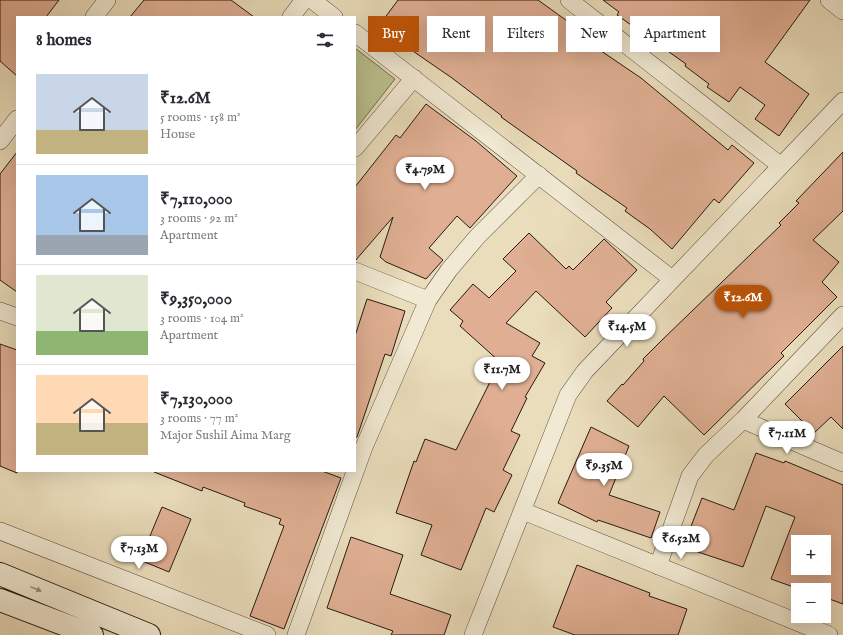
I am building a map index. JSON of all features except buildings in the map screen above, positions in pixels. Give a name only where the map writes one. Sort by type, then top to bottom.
[{"type":"street","points":[[95,16],[107,0]]},
{"type":"street","points":[[291,16],[304,0]]},
{"type":"street","points":[[312,0],[333,16]]},
{"type":"street","points":[[569,0],[781,166]]},
{"type":"street","points":[[829,0],[843,11]]},
{"type":"street","points":[[356,34],[672,278]]},
{"type":"street","points":[[356,147],[414,78]]},
{"type":"street","points":[[473,635],[568,395],[586,371],[672,278],[843,101]]},
{"type":"street","points":[[0,141],[16,119]]},
{"type":"street","points":[[356,457],[360,445],[428,300],[449,270],[478,237],[539,175]]},
{"type":"street","points":[[356,271],[428,300]]},
{"type":"street","points":[[0,311],[16,318]]},
{"type":"street","points":[[658,566],[690,476],[706,455],[743,420],[843,315]]},
{"type":"street","points":[[743,420],[843,463]]},
{"type":"street","points":[[296,635],[351,472]]},
{"type":"street","points":[[523,511],[829,635]]},
{"type":"street","points":[[0,531],[267,635]]},
{"type":"street","points":[[0,574],[149,635]]},
{"type":"street","points":[[0,600],[92,635]]},
{"type":"green space","points":[[356,49],[395,79],[356,129]]}]
